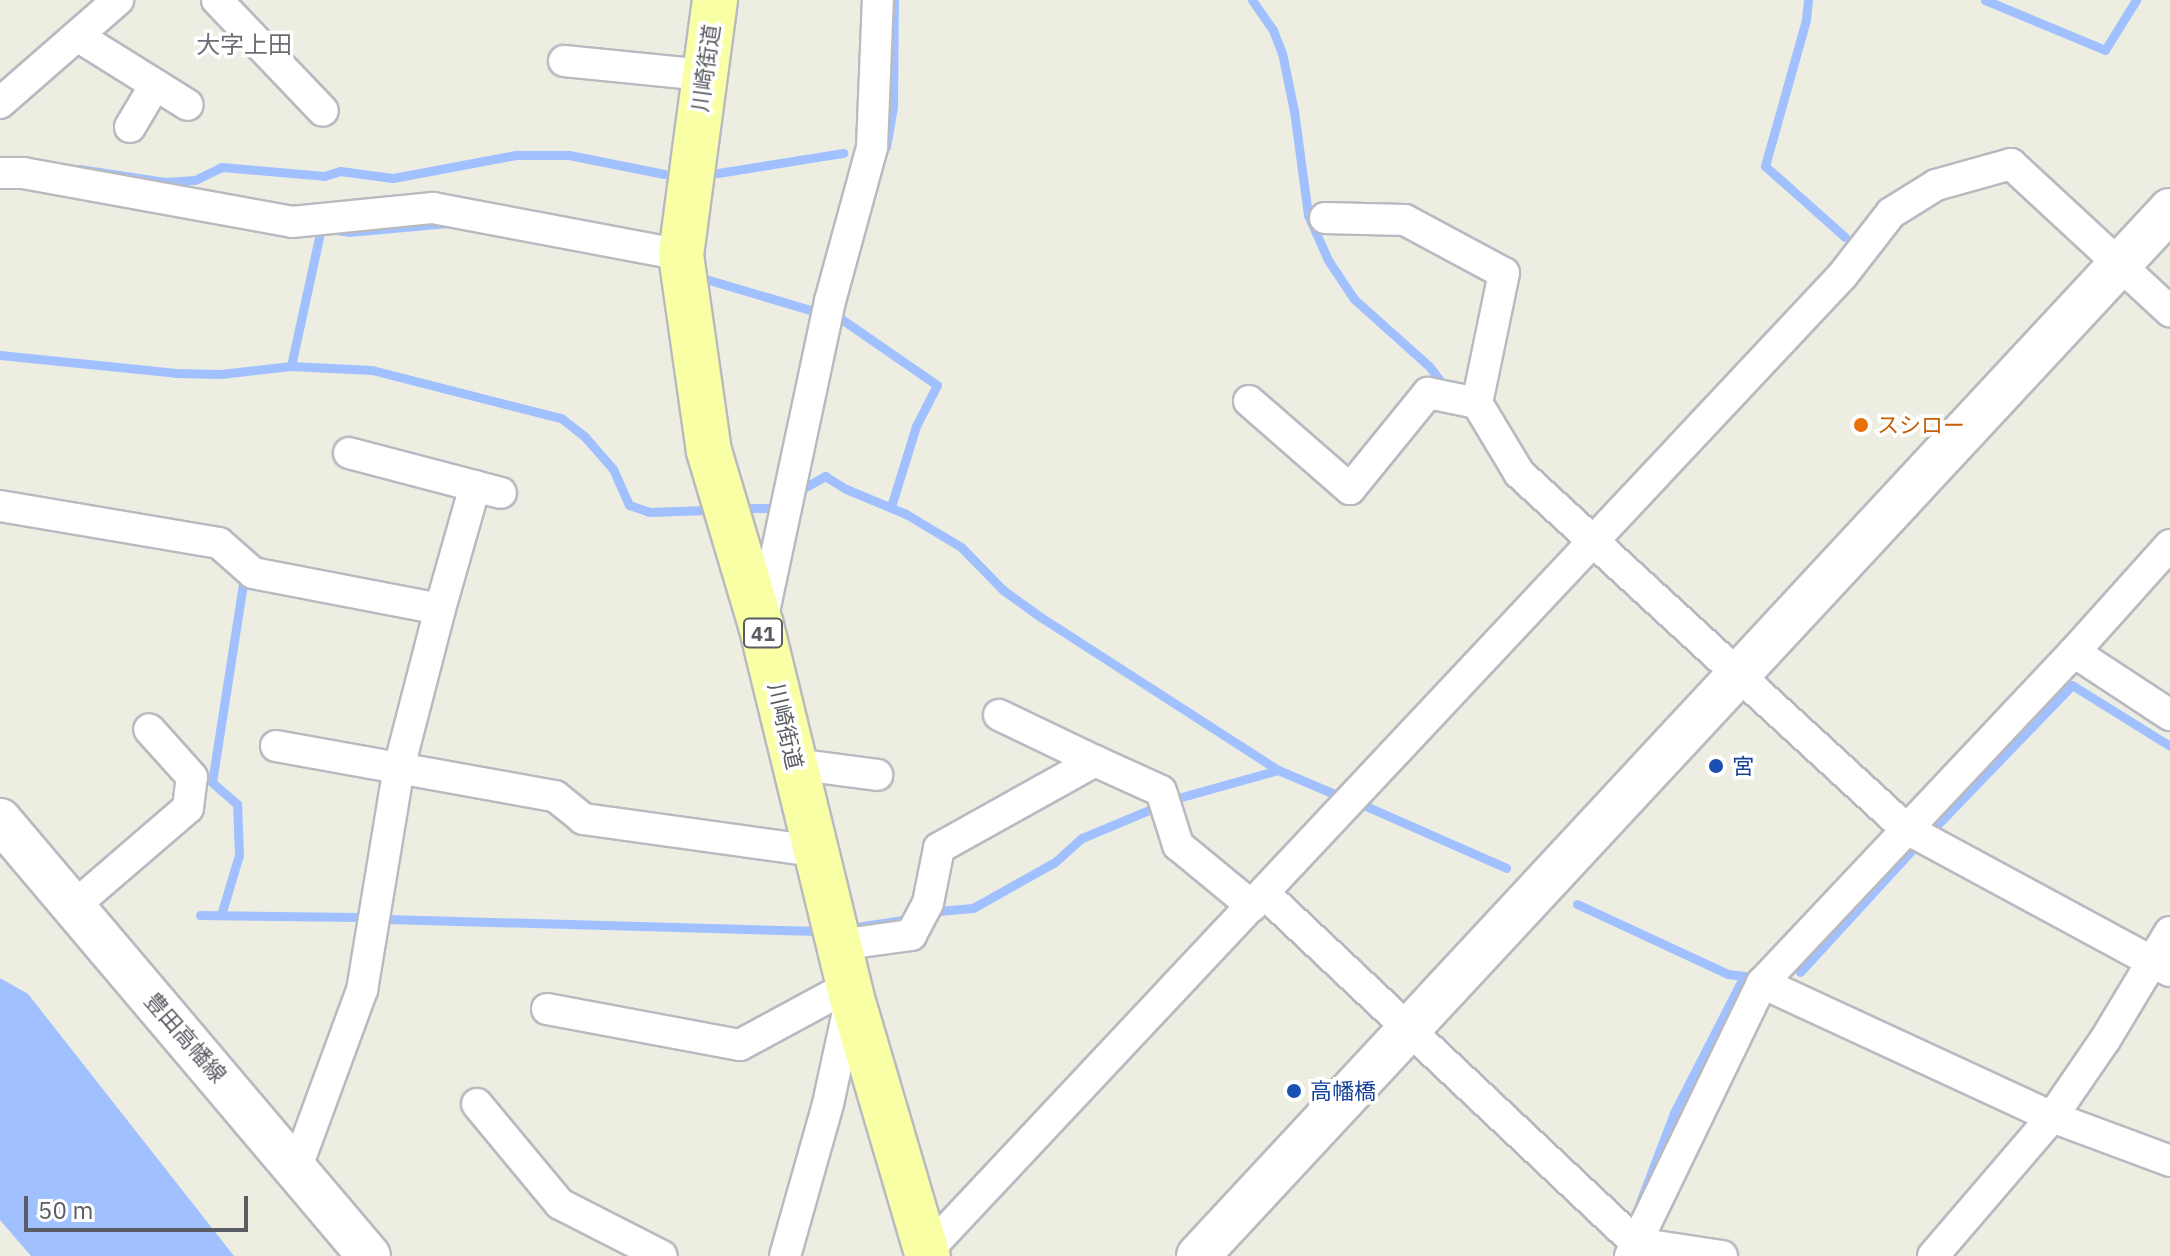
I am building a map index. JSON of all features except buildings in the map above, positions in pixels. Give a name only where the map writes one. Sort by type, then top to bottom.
[{"type":"main road","name":"川崎街道","points":[[715,0],[681,255],[709,451],[761,625],[846,976],[927,1253]]},
{"type":"street","points":[[0,103],[118,0]]},
{"type":"street","points":[[217,0],[323,111]]},
{"type":"street","points":[[761,625],[830,301],[872,147],[878,0]]},
{"type":"street","points":[[79,37],[188,105]]},
{"type":"street","points":[[564,61],[704,75]]},
{"type":"street","points":[[130,127],[155,85]]},
{"type":"street","points":[[927,1253],[1842,276],[1891,213],[1936,185],[2011,164],[2170,311]]},
{"type":"street","points":[[0,173],[23,173],[292,222],[433,208],[681,255]]},
{"type":"street","points":[[1198,1256],[2170,210]]},
{"type":"street","points":[[1325,218],[1405,220],[1504,273],[1477,403],[1519,473],[1905,828],[2162,967]]},
{"type":"street","points":[[1249,401],[1350,489],[1428,393],[1477,403]]},
{"type":"street","points":[[297,1167],[362,990],[399,767],[440,609],[488,489],[349,453]]},
{"type":"street","points":[[0,506],[219,543],[253,573],[440,609]]},
{"type":"street","points":[[1633,1249],[1762,983],[2074,652],[2170,545]]},
{"type":"street","points":[[2074,652],[2170,715]]},
{"type":"street","points":[[999,715],[1161,791],[1178,845],[1258,899],[1410,1028],[1633,1249],[1722,1256]]},
{"type":"street","points":[[74,906],[188,808],[192,777],[149,729]]},
{"type":"street","points":[[276,746],[555,796],[583,819],[815,851]]},
{"type":"street","points":[[547,1009],[740,1045],[911,935],[928,903],[939,848],[1095,761]]},
{"type":"street","points":[[795,764],[877,775]]},
{"type":"street","name":"豊田高幡線","points":[[0,820],[297,1167],[369,1256]]},
{"type":"street","points":[[1933,1256],[2052,1117],[2162,967],[2170,932]]},
{"type":"street","points":[[785,1256],[828,1104],[846,976]]},
{"type":"street","points":[[1762,983],[2052,1117],[2170,1161]]},
{"type":"street","points":[[477,1104],[560,1204],[662,1256]]},
{"type":"water","points":[[0,978],[28,994],[234,1256],[31,1256],[0,1220]]},
{"type":"waterway","points":[[886,147],[893,107],[894,0]]},
{"type":"waterway","points":[[1252,0],[1273,30],[1282,53],[1294,111],[1308,215],[1328,260],[1354,299],[1429,366],[1447,390]]},
{"type":"waterway","points":[[1808,0],[1806,20],[1765,166],[1845,237]]},
{"type":"waterway","points":[[1985,0],[2105,50],[2136,0]]},
{"type":"waterway","points":[[718,173],[843,153]]},
{"type":"waterway","points":[[79,169],[165,182],[195,180],[222,167],[324,176],[340,171],[393,178],[516,155],[569,155],[664,174]]},
{"type":"waterway","points":[[291,366],[321,228],[349,232],[448,223]]},
{"type":"waterway","points":[[709,280],[817,312]]},
{"type":"waterway","points":[[837,316],[937,385],[916,426],[891,507]]},
{"type":"waterway","points":[[0,355],[176,373],[221,374],[291,366],[372,370],[561,418],[585,437],[613,469],[629,505],[649,512],[707,510]]},
{"type":"waterway","points":[[800,490],[825,476],[846,489],[906,514],[961,547],[1003,590],[1039,616],[1278,770],[1337,795]]},
{"type":"waterway","points":[[746,508],[777,508]]},
{"type":"waterway","points":[[221,915],[239,855],[237,804],[212,782],[243,585],[241,573]]},
{"type":"waterway","points":[[1938,824],[2072,685],[2170,746]]},
{"type":"waterway","points":[[1178,798],[1278,770]]},
{"type":"waterway","points":[[938,911],[973,908],[1055,862],[1082,838],[1156,807]]},
{"type":"waterway","points":[[1368,807],[1506,868]]},
{"type":"waterway","points":[[1800,972],[1911,851]]},
{"type":"waterway","points":[[1577,904],[1728,974],[1744,976],[1674,1113],[1640,1202]]},
{"type":"waterway","points":[[200,915],[359,917]]},
{"type":"waterway","points":[[387,919],[820,931]]},
{"type":"waterway","points":[[857,927],[902,920]]},
{"type":"place","name":"スシロー","points":[[1861,425]]},
{"type":"place","name":"宮","points":[[1716,766]]},
{"type":"place","name":"高幡橋","points":[[1294,1091]]},
{"type":"district","name":"大字上田","points":[[244,45]]}]
